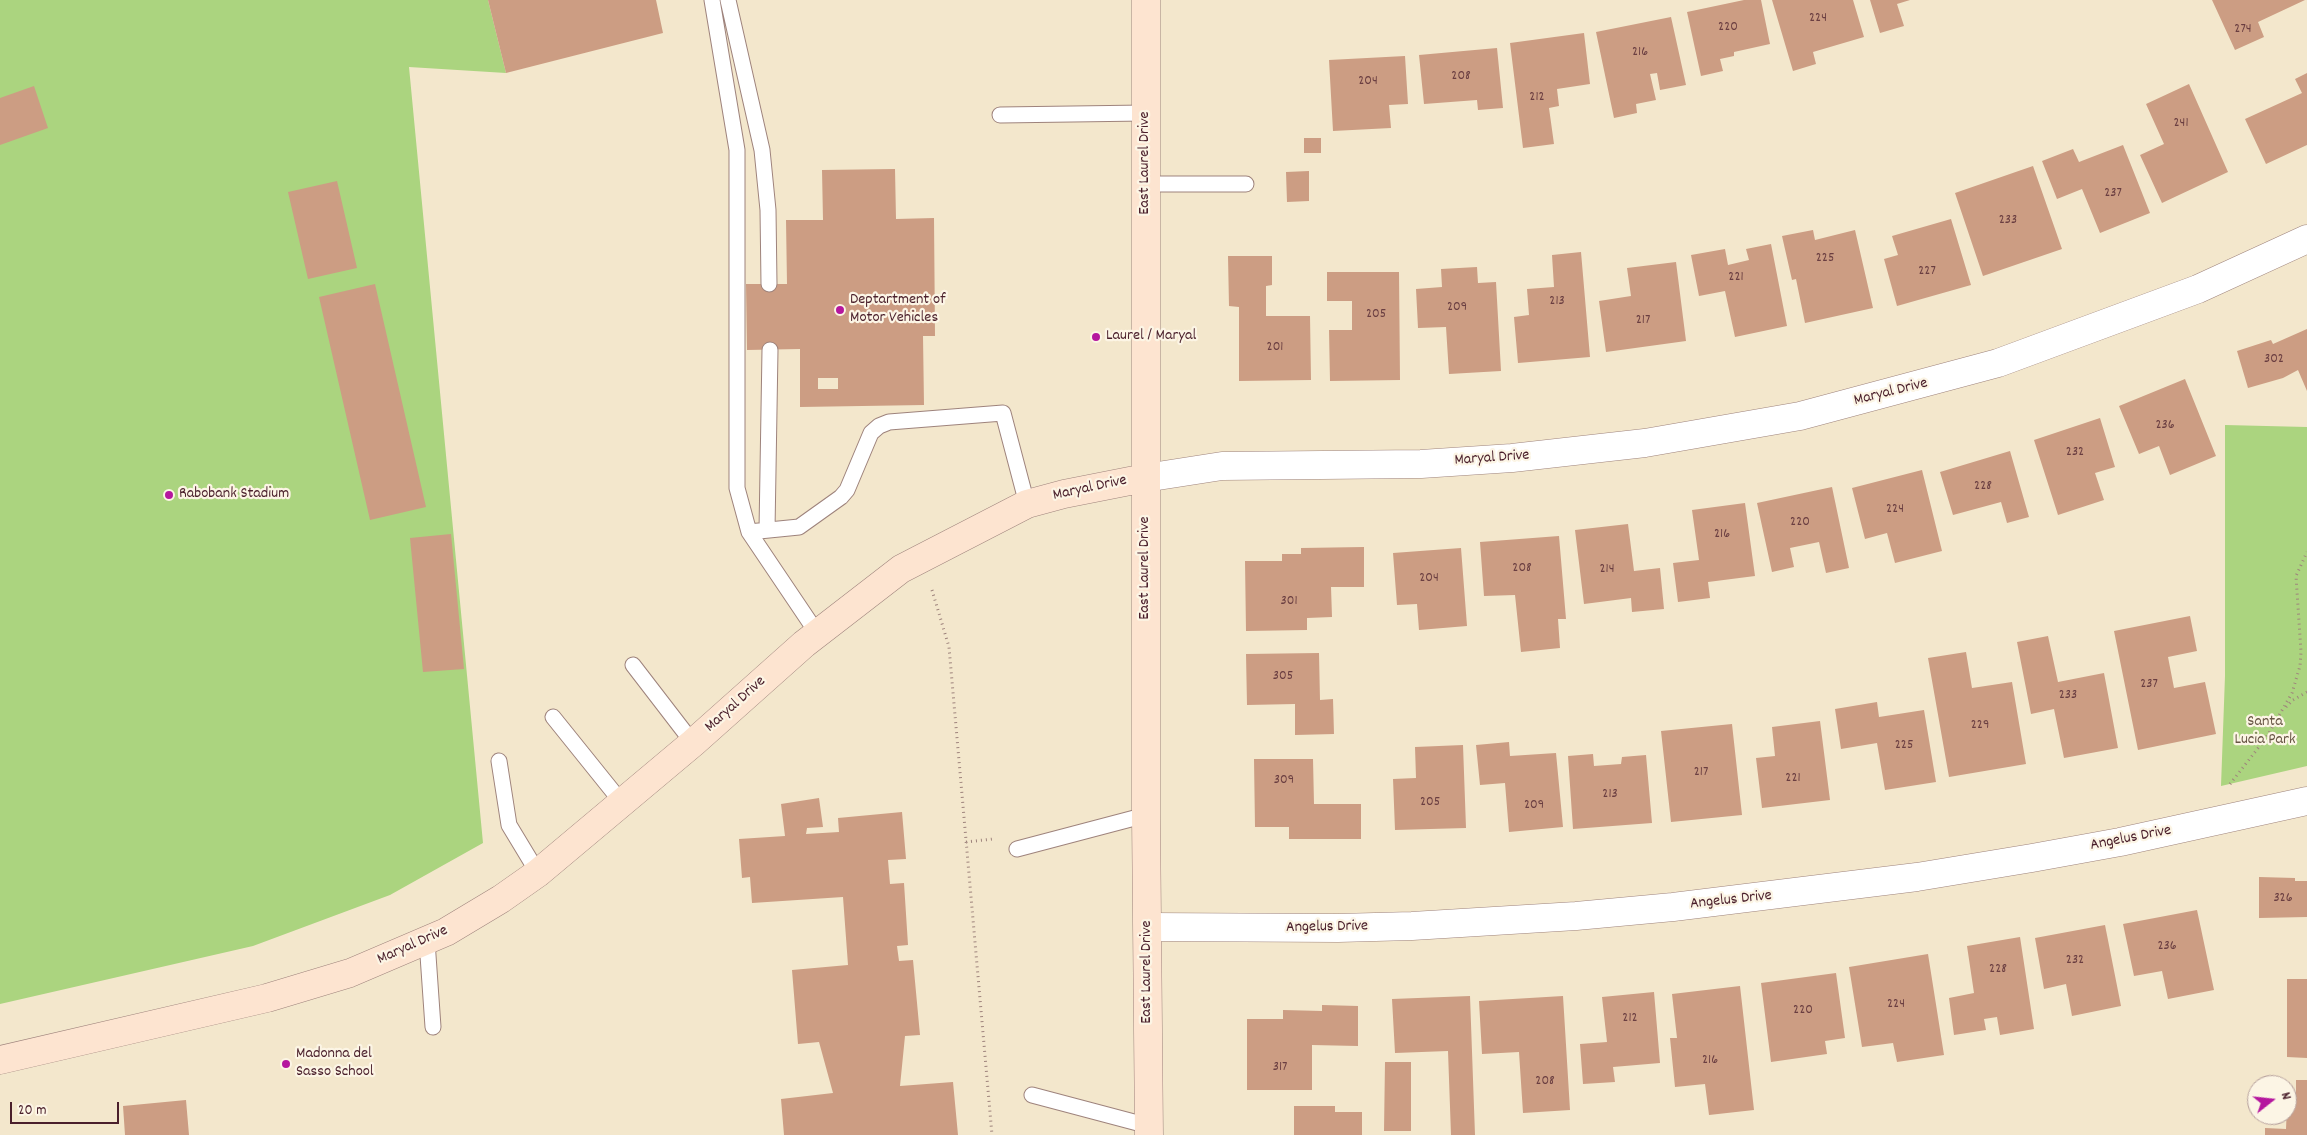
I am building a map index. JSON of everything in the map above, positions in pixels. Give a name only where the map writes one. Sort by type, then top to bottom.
[{"type":"street","name":"East Laurel Drive","points":[[1146,0],[1145,478],[1149,1131]]},
{"type":"street","name":"Maryal Drive","points":[[0,1060],[267,998],[350,973],[446,932],[493,904],[538,873],[694,743],[817,633],[901,569],[1027,504],[1064,494],[1145,478],[1222,466],[1422,464],[1512,458],[1645,443],[1800,416],[1998,364],[2198,289],[2307,238]]},
{"type":"street","name":"Angelus Drive","points":[[1148,928],[1403,926],[1576,916],[1683,906],[1917,877],[2032,858],[2130,840],[2307,801]]},
{"type":"lane","points":[[712,0],[737,150],[737,488],[749,532],[817,633]]},
{"type":"lane","points":[[728,0],[762,150],[768,210],[770,284]]},
{"type":"lane","points":[[1000,115],[1145,113]]},
{"type":"lane","points":[[1146,184],[1246,184]]},
{"type":"lane","points":[[767,530],[770,350]]},
{"type":"lane","points":[[749,532],[799,527],[841,497],[847,490],[871,433],[879,426],[888,422],[1003,413],[1027,504]]},
{"type":"lane","points":[[633,665],[694,743]]},
{"type":"lane","points":[[553,717],[623,804]]},
{"type":"lane","points":[[499,761],[509,826],[538,873]]},
{"type":"lane","points":[[1016,849],[1146,815]]},
{"type":"lane","points":[[427,941],[433,1027]]},
{"type":"lane","points":[[1032,1095],[1149,1131]]},
{"type":"path","points":[[2230,784],[2257,750],[2292,693],[2300,666],[2296,576],[2307,552]]},
{"type":"path","points":[[932,590],[948,647],[992,1135]]},
{"type":"path","points":[[2282,711],[2293,700],[2307,692]]},
{"type":"green space","points":[[0,0],[488,0],[506,73],[409,67],[483,843],[390,895],[253,946],[0,1004]]},
{"type":"green space","name":"Santa Lucia Park","points":[[2225,425],[2307,427],[2307,766],[2221,786],[2225,676]]},
{"type":"building","points":[[488,0],[656,0],[663,33],[506,73]]},
{"type":"building","points":[[1744,0],[1761,0],[1770,44],[1734,52],[1734,56],[1720,59],[1723,71],[1701,76],[1687,12]]},
{"type":"building","points":[[1772,0],[1853,0],[1864,37],[1813,52],[1816,64],[1793,71]]},
{"type":"building","points":[[1870,0],[1910,0],[1897,4],[1904,26],[1880,33]]},
{"type":"building","points":[[2212,0],[2305,0],[2258,22],[2264,37],[2235,50]]},
{"type":"building","points":[[1671,17],[1686,85],[1660,90],[1657,73],[1650,74],[1656,100],[1636,104],[1637,113],[1614,118],[1596,32]]},
{"type":"building","points":[[1584,33],[1590,84],[1557,89],[1559,106],[1549,108],[1554,144],[1523,148],[1510,43]]},
{"type":"building","points":[[1497,48],[1503,108],[1478,110],[1477,100],[1424,104],[1419,55]]},
{"type":"building","points":[[1405,56],[1408,104],[1389,105],[1391,128],[1333,131],[1329,60]]},
{"type":"building","points":[[2307,73],[2307,145],[2266,164],[2245,119],[2302,93],[2295,79]]},
{"type":"building","points":[[2189,84],[2228,172],[2162,203],[2140,155],[2164,144],[2146,104]]},
{"type":"building","points":[[34,86],[48,128],[0,145],[0,98]]},
{"type":"building","points":[[1304,138],[1321,138],[1321,153],[1304,153]]},
{"type":"building","points":[[2123,145],[2150,213],[2100,233],[2082,189],[2057,199],[2042,161],[2073,149],[2079,162]]},
{"type":"building","points":[[2033,166],[2062,249],[1983,276],[1955,193]]},
{"type":"building","name":"Deptartment of Motor Vehicles","points":[[895,169],[896,219],[934,218],[935,336],[923,336],[924,405],[800,407],[800,349],[747,350],[746,284],[787,284],[786,220],[823,220],[822,170]],"holes":[[[818,378],[838,378],[838,389],[818,389]]]},
{"type":"building","points":[[1309,171],[1309,201],[1287,202],[1286,172]]},
{"type":"building","points":[[337,181],[357,268],[308,279],[288,192]]},
{"type":"building","points":[[1951,219],[1971,285],[1897,306],[1884,259],[1898,255],[1892,236]]},
{"type":"building","points":[[1813,230],[1815,240],[1855,230],[1873,308],[1805,323],[1796,279],[1792,280],[1782,236]]},
{"type":"building","points":[[1771,244],[1787,326],[1735,337],[1725,291],[1699,296],[1691,255],[1725,249],[1728,265],[1749,260],[1746,249]]},
{"type":"building","points":[[1581,252],[1590,357],[1518,363],[1514,317],[1529,315],[1527,289],[1554,287],[1552,255]]},
{"type":"building","points":[[1228,256],[1272,256],[1272,285],[1266,286],[1266,316],[1310,316],[1311,380],[1239,381],[1239,307],[1229,306]]},
{"type":"building","points":[[1676,262],[1686,341],[1606,352],[1599,301],[1631,296],[1627,268]]},
{"type":"building","points":[[1477,267],[1478,283],[1496,282],[1501,371],[1449,374],[1446,327],[1418,328],[1416,289],[1442,287],[1441,269]]},
{"type":"building","points":[[1327,272],[1399,272],[1400,380],[1330,381],[1329,330],[1352,330],[1352,301],[1327,301]]},
{"type":"building","points":[[375,284],[426,507],[370,520],[319,297]]},
{"type":"building","points":[[2307,329],[2307,391],[2298,370],[2283,378],[2248,388],[2237,351],[2271,340],[2273,344]]},
{"type":"building","points":[[2185,379],[2216,456],[2170,475],[2159,446],[2139,454],[2119,406]]},
{"type":"building","points":[[2100,418],[2115,467],[2095,473],[2104,500],[2058,515],[2034,440]]},
{"type":"building","points":[[2010,451],[2029,517],[2007,523],[2001,502],[1953,515],[1940,472]]},
{"type":"building","points":[[1922,470],[1942,551],[1895,563],[1887,533],[1865,539],[1852,488]]},
{"type":"building","points":[[1832,487],[1849,568],[1826,573],[1819,542],[1790,548],[1794,567],[1772,572],[1757,503]]},
{"type":"building","points":[[1745,503],[1755,576],[1708,582],[1710,598],[1678,602],[1673,563],[1699,560],[1692,510]]},
{"type":"building","points":[[1628,524],[1634,571],[1660,568],[1664,609],[1632,612],[1631,598],[1584,604],[1575,530]]},
{"type":"building","points":[[451,534],[464,669],[423,672],[410,538]]},
{"type":"building","points":[[1559,536],[1566,619],[1558,619],[1560,648],[1521,652],[1515,595],[1484,596],[1480,542]]},
{"type":"building","points":[[1364,547],[1364,587],[1331,587],[1332,617],[1307,618],[1307,630],[1246,631],[1245,561],[1282,561],[1282,554],[1301,554],[1301,548]]},
{"type":"building","points":[[1461,548],[1467,626],[1419,630],[1417,604],[1397,605],[1393,553]]},
{"type":"building","points":[[2190,616],[2197,651],[2168,657],[2174,688],[2205,682],[2216,734],[2138,750],[2114,631]]},
{"type":"building","points":[[2048,636],[2058,682],[2104,673],[2118,748],[2064,758],[2054,709],[2031,714],[2017,642]]},
{"type":"building","points":[[1966,652],[1972,688],[2012,682],[2026,764],[1949,777],[1928,658]]},
{"type":"building","points":[[1319,653],[1320,700],[1333,699],[1334,734],[1295,735],[1295,704],[1247,705],[1246,654]]},
{"type":"building","points":[[1877,702],[1879,717],[1924,710],[1936,782],[1885,790],[1877,743],[1841,749],[1835,709]]},
{"type":"building","points":[[1820,721],[1830,800],[1762,808],[1756,758],[1775,756],[1772,727]]},
{"type":"building","points":[[1732,724],[1742,815],[1671,822],[1661,731]]},
{"type":"building","points":[[1509,742],[1510,756],[1556,753],[1563,827],[1509,832],[1505,783],[1480,785],[1476,745]]},
{"type":"building","points":[[1463,745],[1466,828],[1395,830],[1393,779],[1416,778],[1415,747]]},
{"type":"building","points":[[1593,754],[1594,766],[1621,764],[1622,757],[1646,755],[1652,823],[1573,829],[1568,756]]},
{"type":"building","points":[[1254,759],[1313,759],[1314,804],[1361,804],[1361,839],[1289,839],[1289,827],[1255,827]]},
{"type":"building","points":[[819,798],[823,827],[807,828],[806,834],[839,832],[838,818],[902,812],[906,859],[888,860],[890,884],[904,883],[908,945],[897,946],[899,961],[913,960],[920,1035],[905,1036],[900,1086],[953,1082],[958,1135],[784,1135],[781,1099],[833,1093],[819,1042],[798,1044],[792,970],[848,965],[843,897],[752,903],[750,877],[742,878],[739,839],[785,836],[781,804]]},
{"type":"building","points":[[2259,877],[2295,878],[2295,881],[2307,881],[2307,917],[2259,918]]},
{"type":"building","points":[[2197,910],[2214,990],[2168,999],[2162,971],[2134,976],[2123,924]]},
{"type":"building","points":[[2105,925],[2121,1006],[2072,1016],[2066,984],[2044,989],[2035,938]]},
{"type":"building","points":[[2020,937],[2034,1029],[2000,1035],[1997,1017],[1984,1019],[1986,1030],[1954,1035],[1949,998],[1974,993],[1967,946]]},
{"type":"building","points":[[1928,954],[1944,1055],[1897,1062],[1893,1043],[1862,1047],[1849,967]]},
{"type":"building","points":[[1836,973],[1845,1038],[1825,1041],[1827,1054],[1771,1062],[1761,983]]},
{"type":"building","points":[[2287,979],[2307,979],[2307,1058],[2287,1057]]},
{"type":"building","points":[[1740,986],[1754,1110],[1709,1115],[1705,1084],[1675,1087],[1670,1038],[1677,1038],[1672,994]]},
{"type":"building","points":[[1654,992],[1660,1063],[1613,1067],[1615,1082],[1583,1084],[1580,1044],[1607,1042],[1602,997]]},
{"type":"building","points":[[1470,996],[1475,1135],[1451,1135],[1448,1051],[1395,1053],[1392,999]]},
{"type":"building","points":[[1563,996],[1570,1110],[1523,1113],[1519,1052],[1482,1054],[1479,1001]]},
{"type":"building","points":[[1322,1005],[1358,1006],[1358,1046],[1312,1045],[1312,1090],[1247,1090],[1247,1019],[1283,1019],[1283,1010],[1322,1011]]},
{"type":"building","points":[[1385,1062],[1411,1062],[1411,1131],[1384,1131]]},
{"type":"building","points":[[2297,1080],[2307,1080],[2307,1135],[2265,1135],[2265,1128],[2286,1129],[2286,1125],[2297,1125]]},
{"type":"building","points":[[186,1100],[189,1135],[125,1135],[123,1106]]},
{"type":"building","points":[[1294,1106],[1335,1106],[1335,1112],[1362,1112],[1362,1135],[1294,1135]]},
{"type":"place","name":"Deptartment of Motor Vehicles","points":[[840,310]]},
{"type":"place","name":"Laurel / Maryal","points":[[1096,337]]},
{"type":"place","name":"Rabobank Stadium","points":[[169,495]]},
{"type":"place","name":"Madonna del Sasso School","points":[[286,1064]]}]
